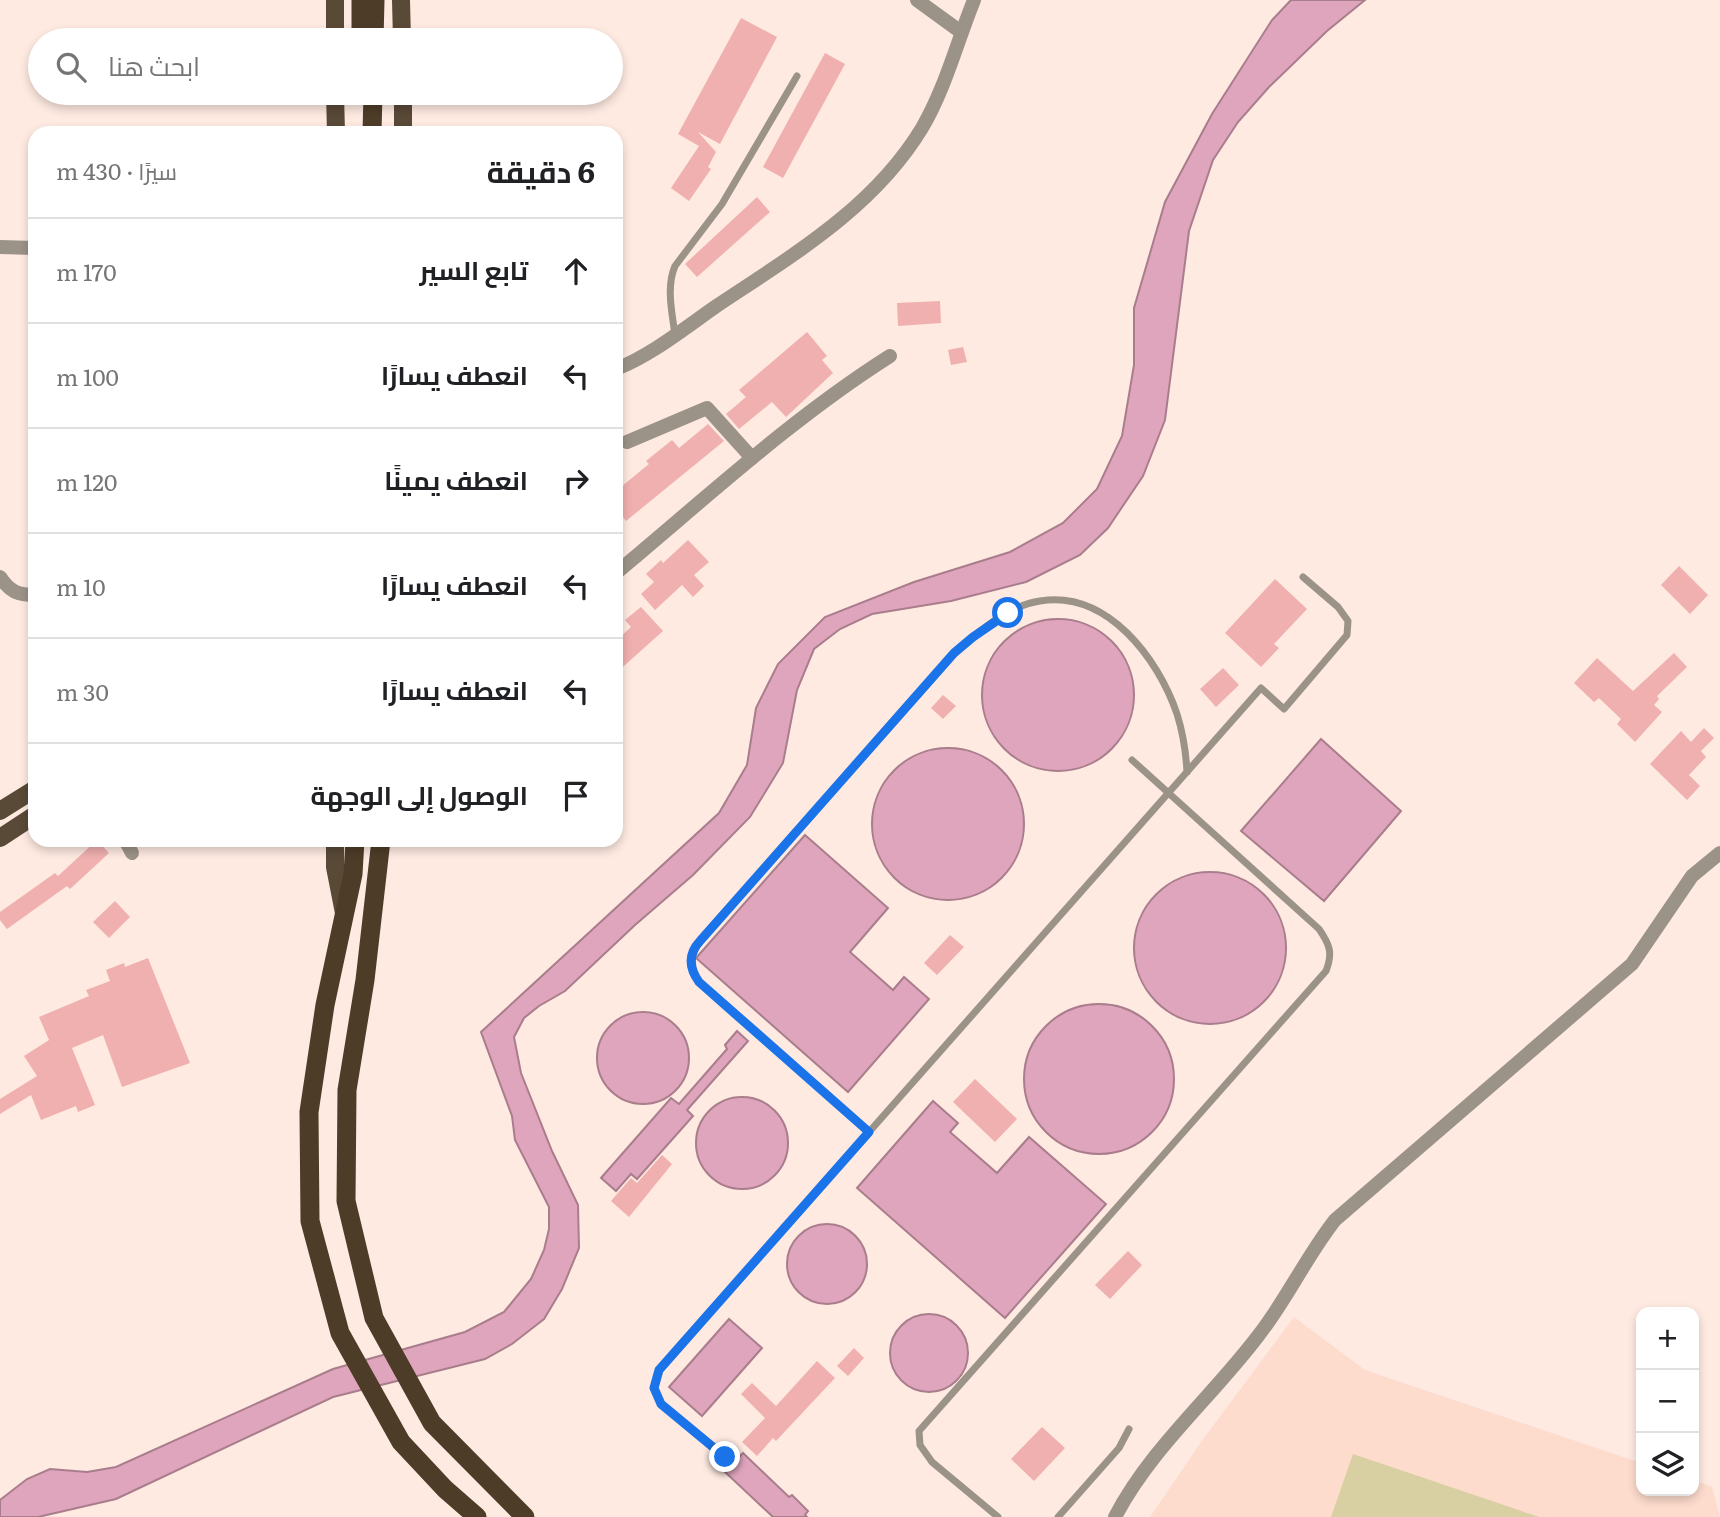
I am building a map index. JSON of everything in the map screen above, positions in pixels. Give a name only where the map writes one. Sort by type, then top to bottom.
[{"type":"highway","points":[[360,0],[360,28]]},
{"type":"highway","points":[[374,28],[375,0]]},
{"type":"highway","points":[[360,105],[361,126]]},
{"type":"highway","points":[[372,126],[373,105]]},
{"type":"highway","points":[[355,847],[353,874],[325,1005],[309,1112],[310,1221],[340,1333],[401,1442],[445,1489],[477,1517]]},
{"type":"highway","points":[[380,847],[347,1104],[346,1201],[374,1318],[432,1423],[524,1517]]},
{"type":"main road","points":[[335,0],[335,28]]},
{"type":"main road","points":[[401,0],[402,28]]},
{"type":"main road","points":[[335,105],[336,126]]},
{"type":"main road","points":[[403,105],[403,126]]},
{"type":"main road","points":[[0,811],[28,793]]},
{"type":"main road","points":[[0,838],[28,820]]},
{"type":"main road","points":[[335,847],[335,867],[345,918]]},
{"type":"street","points":[[917,0],[961,32]]},
{"type":"street","points":[[623,365],[674,335],[847,216],[872,191],[901,158],[922,128],[974,0]]},
{"type":"street","points":[[0,247],[28,247]]},
{"type":"street","points":[[623,567],[752,458],[864,372],[890,356]]},
{"type":"street","points":[[627,442],[707,408],[752,458]]},
{"type":"street","points":[[0,577],[6,586],[18,595],[28,595]]},
{"type":"street","points":[[1115,1517],[1128,1491],[1158,1451],[1257,1338],[1317,1242],[1335,1220],[1632,964],[1692,876],[1720,853]]},
{"type":"lane","points":[[674,335],[670,304],[674,266],[722,204],[797,76]]},
{"type":"lane","points":[[725,1457],[661,1404],[654,1388],[659,1370],[1261,688],[1283,709],[1347,635],[1348,621],[1339,607],[1303,577]]},
{"type":"lane","points":[[869,1132],[695,976],[692,954],[718,920],[954,653],[993,622],[1023,605],[1053,599],[1083,603],[1109,617],[1122,629],[1144,655],[1169,693],[1182,733],[1187,772]]},
{"type":"lane","points":[[998,1517],[932,1462],[920,1445],[919,1431],[1326,971],[1331,958],[1327,941],[1319,929],[1132,760]]},
{"type":"lane","points":[[1058,1517],[1119,1448],[1129,1429]]},
{"type":"shaded area","points":[[1291,0],[1365,0],[1327,31],[1269,87],[1238,122],[1213,160],[1189,231],[1165,420],[1143,476],[1108,528],[1080,555],[1026,582],[951,601],[872,614],[840,629],[814,649],[797,690],[783,763],[750,817],[693,875],[565,991],[524,1018],[514,1037],[521,1073],[552,1151],[578,1205],[579,1248],[562,1289],[544,1319],[512,1344],[485,1359],[333,1397],[116,1499],[38,1517],[0,1517],[0,1500],[27,1479],[50,1469],[87,1472],[116,1467],[333,1369],[465,1332],[504,1312],[531,1279],[544,1250],[549,1229],[549,1207],[515,1140],[512,1116],[481,1032],[719,813],[747,765],[756,708],[778,664],[825,617],[914,582],[1010,552],[1063,523],[1097,489],[1122,436],[1134,365],[1134,308],[1165,202],[1212,114],[1272,20]]},
{"type":"shaded area","points":[[1058,619],[1087,624],[1112,641],[1129,666],[1134,695],[1129,724],[1112,749],[1087,766],[1058,771],[1029,766],[1004,749],[987,724],[982,695],[987,666],[1004,641],[1029,624]]},
{"type":"shaded area","points":[[1321,739],[1401,811],[1324,901],[1241,831]]},
{"type":"shaded area","points":[[948,748],[977,753],[1002,770],[1019,795],[1024,824],[1019,853],[1002,878],[977,895],[948,900],[919,895],[894,878],[877,853],[872,824],[877,795],[894,770],[919,753]]},
{"type":"shaded area","points":[[805,835],[888,908],[850,952],[893,990],[904,977],[929,999],[848,1092],[696,958]]},
{"type":"shaded area","points":[[1210,872],[1239,877],[1264,894],[1281,919],[1286,948],[1281,977],[1264,1002],[1239,1019],[1210,1024],[1181,1019],[1156,1002],[1139,977],[1134,948],[1139,919],[1156,894],[1181,877]]},
{"type":"shaded area","points":[[1099,1004],[1128,1010],[1152,1026],[1168,1050],[1174,1079],[1168,1108],[1152,1132],[1128,1148],[1099,1154],[1070,1148],[1046,1132],[1030,1108],[1024,1079],[1030,1050],[1046,1026],[1070,1010]]},
{"type":"shaded area","points":[[643,1012],[661,1015],[676,1025],[686,1040],[689,1058],[686,1076],[676,1091],[661,1101],[643,1104],[625,1101],[610,1091],[600,1076],[597,1058],[600,1040],[610,1025],[625,1015]]},
{"type":"shaded area","points":[[737,1031],[748,1041],[687,1110],[693,1116],[637,1179],[631,1174],[616,1191],[601,1178],[671,1098],[679,1104],[727,1049],[725,1045]]},
{"type":"shaded area","points":[[742,1097],[760,1100],[775,1110],[785,1125],[788,1143],[785,1161],[775,1176],[760,1186],[742,1189],[724,1186],[709,1176],[699,1161],[696,1143],[699,1125],[709,1110],[724,1100]]},
{"type":"shaded area","points":[[933,1101],[958,1123],[950,1132],[997,1173],[1029,1137],[1106,1204],[1005,1318],[857,1188]]},
{"type":"shaded area","points":[[827,1224],[842,1227],[855,1236],[864,1249],[867,1264],[864,1279],[855,1292],[842,1301],[827,1304],[812,1301],[799,1292],[790,1279],[787,1264],[790,1249],[799,1236],[812,1227]]},
{"type":"shaded area","points":[[929,1314],[944,1317],[957,1325],[965,1338],[968,1353],[965,1368],[957,1381],[944,1389],[929,1392],[914,1389],[901,1381],[893,1368],[890,1353],[893,1338],[901,1325],[914,1317]]},
{"type":"shaded area","points":[[1294,1317],[1365,1370],[1636,1461],[1636,1496],[1699,1496],[1699,1482],[1712,1487],[1720,1517],[1150,1517],[1201,1442]]},
{"type":"shaded area","points":[[729,1319],[762,1348],[702,1416],[669,1387]]},
{"type":"shaded area","points":[[743,1453],[789,1497],[792,1495],[808,1511],[805,1515],[807,1517],[773,1517],[725,1472]]},
{"type":"shaded area","points":[[1353,1454],[1539,1517],[1331,1517]]},
{"type":"building","points":[[741,18],[777,37],[720,144],[698,132],[716,152],[708,167],[711,169],[689,201],[671,188],[699,146],[678,134]]},
{"type":"building","points":[[825,53],[845,64],[783,178],[763,167]]},
{"type":"building","points":[[757,197],[770,212],[697,277],[685,264]]},
{"type":"building","points":[[940,301],[941,323],[898,326],[897,303]]},
{"type":"building","points":[[807,332],[827,356],[822,360],[833,373],[786,417],[772,402],[739,429],[726,414],[746,397],[739,390]]},
{"type":"building","points":[[963,347],[967,362],[951,365],[948,350]]},
{"type":"building","points":[[708,424],[724,441],[626,521],[623,517],[623,485],[649,464],[646,461],[672,440],[679,448]]},
{"type":"building","points":[[688,540],[709,562],[694,575],[704,586],[693,597],[682,585],[655,610],[641,594],[654,582],[646,574],[661,560],[663,563]]},
{"type":"building","points":[[1679,566],[1708,595],[1690,614],[1661,585]]},
{"type":"building","points":[[1275,579],[1307,609],[1274,644],[1279,648],[1261,667],[1225,633]]},
{"type":"building","points":[[641,607],[663,631],[623,667],[623,634],[631,627],[625,620]]},
{"type":"building","points":[[1674,653],[1687,667],[1657,696],[1659,699],[1654,705],[1662,712],[1635,742],[1617,724],[1621,719],[1599,698],[1594,702],[1574,683],[1597,658],[1633,691]]},
{"type":"building","points":[[1223,668],[1239,685],[1216,707],[1200,689]]},
{"type":"building","points":[[943,695],[956,706],[943,719],[931,708]]},
{"type":"building","points":[[1704,728],[1714,738],[1701,751],[1706,757],[1689,775],[1700,786],[1687,800],[1650,764],[1681,731],[1691,742]]},
{"type":"building","points":[[89,847],[103,847],[109,853],[70,889],[67,886],[7,929],[0,920],[0,912],[55,873],[58,876]]},
{"type":"building","points":[[115,901],[130,917],[109,938],[93,922]]},
{"type":"building","points":[[950,935],[964,947],[937,975],[924,963]]},
{"type":"building","points":[[148,958],[190,1063],[122,1087],[103,1035],[72,1048],[95,1105],[78,1112],[76,1106],[41,1120],[31,1095],[0,1114],[0,1099],[37,1076],[24,1056],[49,1040],[39,1017],[89,996],[86,990],[110,981],[106,970],[124,963],[125,967]]},
{"type":"building","points":[[975,1079],[1017,1119],[995,1142],[953,1102]]},
{"type":"building","points":[[662,1155],[672,1164],[629,1217],[611,1201],[631,1178],[637,1183]]},
{"type":"building","points":[[1128,1251],[1142,1265],[1110,1299],[1095,1285]]},
{"type":"building","points":[[854,1348],[864,1358],[848,1376],[837,1366]]},
{"type":"building","points":[[817,1361],[835,1378],[776,1441],[773,1438],[757,1456],[742,1442],[765,1418],[741,1394],[752,1383],[776,1406]]},
{"type":"building","points":[[1042,1427],[1065,1448],[1034,1481],[1011,1459]]},
{"type":"route","points":[[725,1457],[661,1404],[654,1388],[659,1370],[869,1132],[699,982],[692,969],[692,954],[700,941],[954,653],[1008,613]]}]
